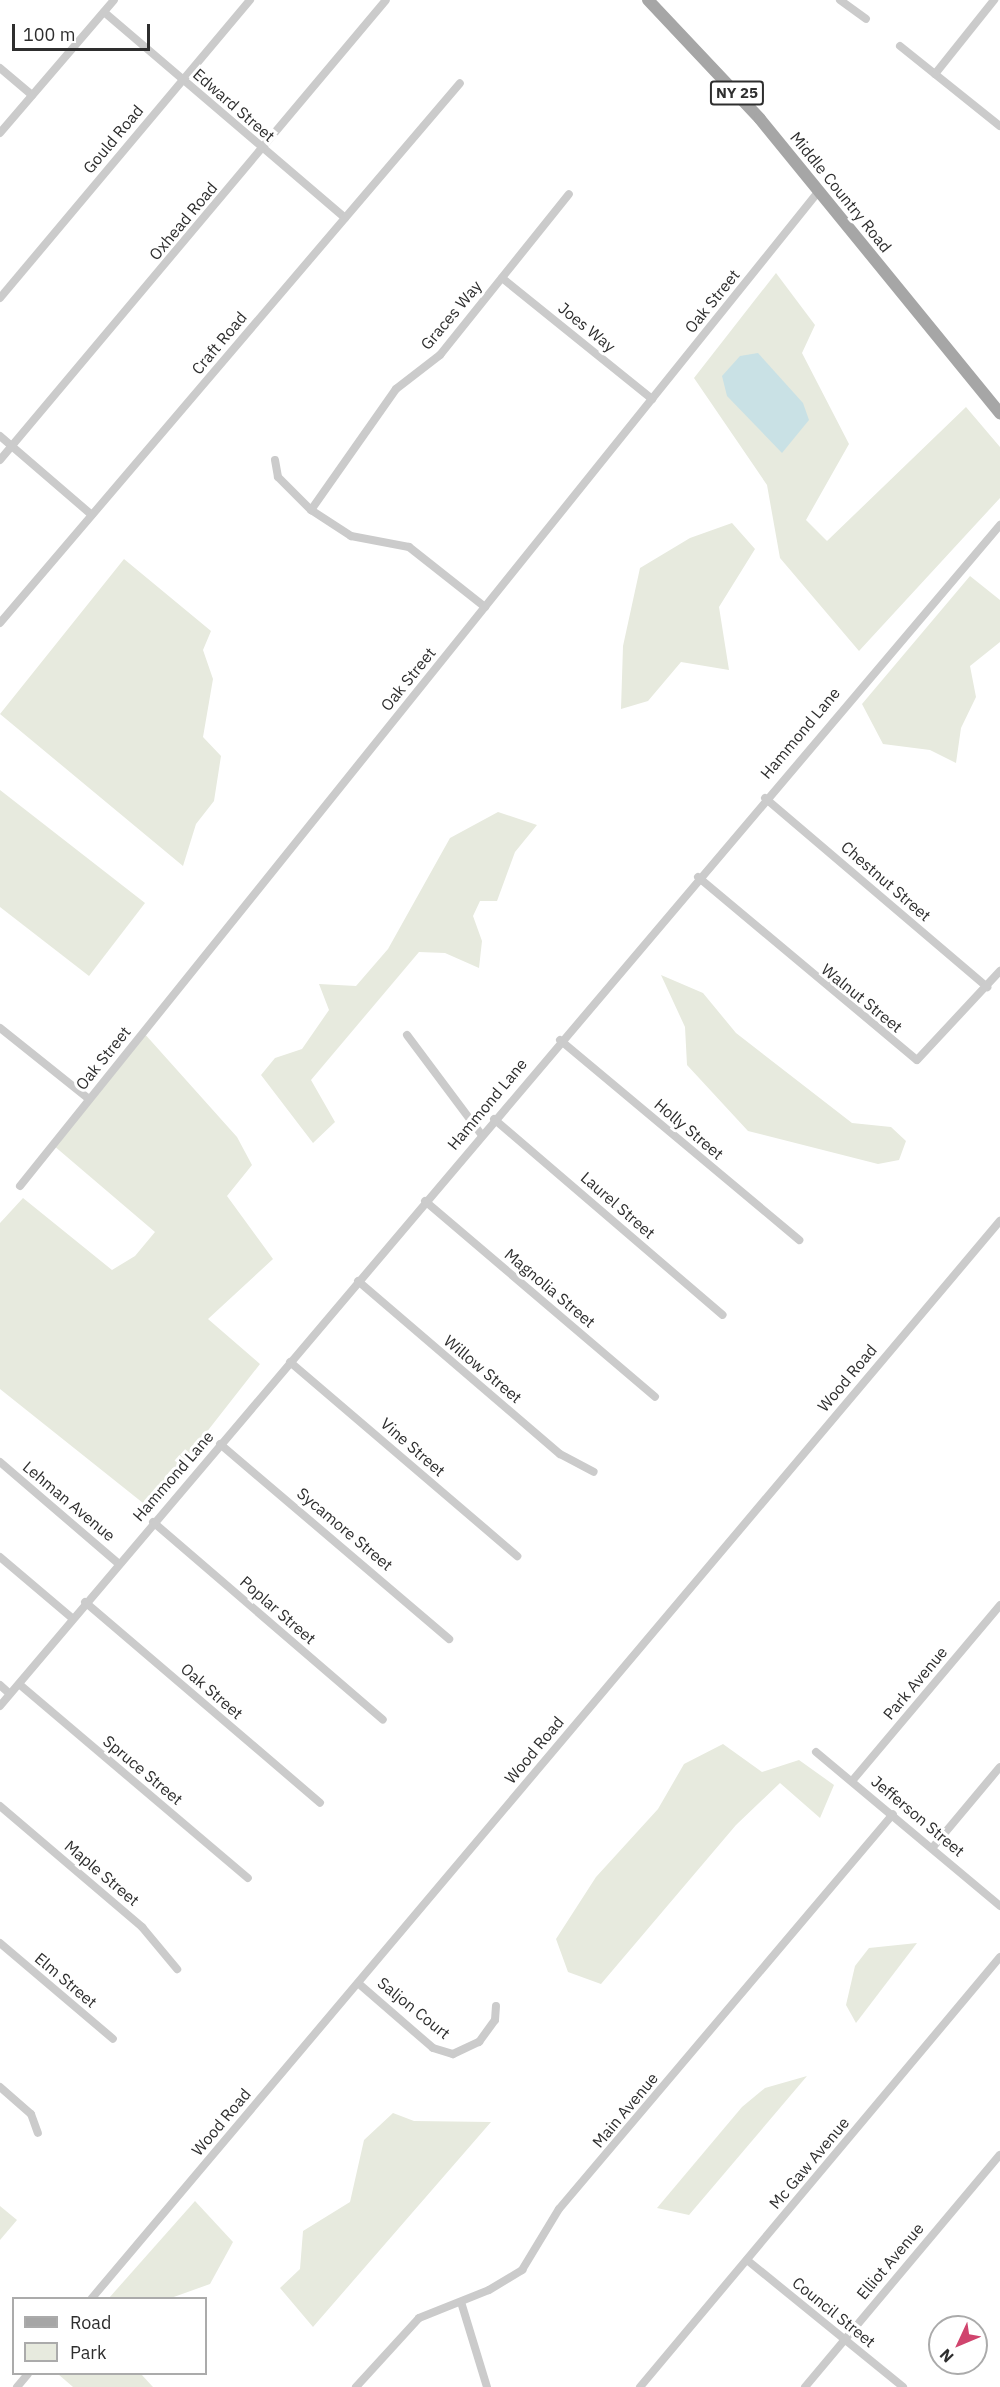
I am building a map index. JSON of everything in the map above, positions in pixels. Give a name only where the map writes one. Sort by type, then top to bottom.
[{"type":"main road","name":"Middle Country Road","points":[[648,0],[733,88],[1000,413]]},
{"type":"street","name":"Gould Road","points":[[0,298],[250,0]]},
{"type":"street","name":"Oxhead Road","points":[[0,460],[263,150],[386,0]]},
{"type":"street","points":[[840,0],[866,19]]},
{"type":"street","points":[[935,74],[994,0]]},
{"type":"street","points":[[0,133],[112,1]]},
{"type":"street","name":"Edward Street","points":[[104,12],[345,218]]},
{"type":"street","points":[[900,46],[1000,126]]},
{"type":"street","points":[[0,68],[32,95]]},
{"type":"street","name":"Craft Road","points":[[0,623],[460,83]]},
{"type":"street","name":"Oak Street","points":[[20,1186],[819,191]]},
{"type":"street","name":"Graces Way","points":[[311,510],[396,389],[440,355],[569,194]]},
{"type":"street","name":"Joes Way","points":[[502,278],[652,399]]},
{"type":"street","points":[[0,436],[92,515]]},
{"type":"street","points":[[275,460],[278,477],[311,510],[351,536],[409,547],[485,608]]},
{"type":"street","name":"Hammond Lane","points":[[0,1706],[85,1602],[698,877],[1000,525]]},
{"type":"street","name":"Chestnut Street","points":[[765,798],[987,987]]},
{"type":"street","name":"Walnut Street","points":[[698,877],[917,1060],[1000,971]]},
{"type":"street","points":[[0,1028],[89,1099]]},
{"type":"street","points":[[407,1035],[481,1134]]},
{"type":"street","name":"Holly Street","points":[[560,1040],[799,1240]]},
{"type":"street","name":"Laurel Street","points":[[494,1119],[723,1315]]},
{"type":"street","name":"Magnolia Street","points":[[425,1201],[656,1397]]},
{"type":"street","name":"Wood Road","points":[[93,2297],[1000,1221]]},
{"type":"street","name":"Willow Street","points":[[358,1281],[560,1454],[594,1472]]},
{"type":"street","name":"Vine Street","points":[[290,1362],[517,1556]]},
{"type":"street","name":"Sycamore Street","points":[[220,1444],[449,1639]]},
{"type":"street","name":"Lehman Avenue","points":[[0,1462],[118,1563]]},
{"type":"street","name":"Poplar Street","points":[[153,1522],[383,1720]]},
{"type":"street","points":[[0,1557],[72,1618]]},
{"type":"street","name":"Oak Street","points":[[85,1602],[320,1803]]},
{"type":"street","name":"Park Avenue","points":[[852,1781],[1000,1605]]},
{"type":"street","name":"Spruce Street","points":[[19,1684],[248,1878]]},
{"type":"street","points":[[0,1685],[10,1694]]},
{"type":"street","name":"Jefferson Street","points":[[816,1752],[933,1847],[1000,1906]]},
{"type":"street","points":[[933,1847],[1000,1767]]},
{"type":"street","name":"Maple Street","points":[[0,1806],[142,1927],[177,1969]]},
{"type":"street","name":"Main Avenue","points":[[356,2387],[419,2318],[461,2302],[522,2270],[560,2209],[893,1814]]},
{"type":"street","name":"Elm Street","points":[[0,1943],[113,2039]]},
{"type":"street","name":"Mc Gaw Avenue","points":[[640,2387],[1000,1957]]},
{"type":"street","name":"Saljon Court","points":[[358,1983],[433,2048],[453,2054],[479,2042],[495,2020],[496,2006]]},
{"type":"street","points":[[0,2087],[31,2114],[38,2133]]},
{"type":"street","name":"Elliot Avenue","points":[[805,2387],[1000,2156]]},
{"type":"street","name":"Council Street","points":[[747,2260],[903,2387]]},
{"type":"street","points":[[461,2302],[487,2387]]},
{"type":"street","points":[[17,2387],[26,2375]]},
{"type":"green space","points":[[776,273],[815,325],[802,353],[849,444],[806,520],[827,541],[966,407],[1000,447],[1000,498],[859,651],[780,558],[767,485],[694,378]]},
{"type":"green space","points":[[732,523],[755,549],[719,607],[729,670],[681,662],[648,701],[621,709],[623,646],[640,568],[690,538]]},
{"type":"green space","points":[[124,559],[211,631],[203,650],[213,679],[203,737],[221,756],[214,801],[196,824],[183,866],[0,714]]},
{"type":"green space","points":[[970,576],[1000,600],[1000,642],[970,666],[976,697],[961,728],[956,763],[930,750],[883,744],[862,704]]},
{"type":"green space","points":[[0,790],[145,903],[89,976],[0,907]]},
{"type":"green space","points":[[498,812],[537,825],[515,852],[497,901],[480,901],[473,916],[482,941],[479,968],[445,953],[419,952],[311,1080],[335,1122],[313,1143],[261,1075],[275,1058],[302,1049],[329,1010],[319,984],[356,986],[388,949],[450,838]]},
{"type":"green space","points":[[661,975],[703,993],[736,1033],[852,1123],[891,1127],[906,1141],[899,1160],[878,1164],[748,1131],[687,1065],[685,1027]]},
{"type":"green space","points":[[143,1032],[237,1137],[252,1165],[227,1196],[273,1259],[208,1319],[260,1364],[148,1507],[0,1389],[0,1223],[23,1198],[112,1270],[135,1256],[155,1232],[53,1145]]},
{"type":"green space","points":[[723,1744],[762,1772],[799,1760],[834,1785],[820,1818],[780,1783],[736,1825],[601,1984],[568,1972],[556,1939],[596,1877],[658,1809],[684,1764]]},
{"type":"green space","points":[[917,1943],[856,2023],[846,2005],[855,1966],[869,1948]]},
{"type":"green space","points":[[807,2076],[689,2215],[657,2208],[742,2107],[765,2088]]},
{"type":"green space","points":[[393,2113],[414,2121],[491,2122],[313,2327],[280,2288],[300,2269],[303,2231],[350,2202],[364,2140]]},
{"type":"green space","points":[[195,2201],[233,2242],[210,2284],[174,2297],[110,2297]]},
{"type":"green space","points":[[0,2206],[17,2220],[0,2240]]},
{"type":"green space","points":[[59,2375],[142,2375],[153,2387],[73,2387]]},
{"type":"water","points":[[758,353],[803,403],[809,420],[782,453],[727,396],[722,376],[740,356]]}]
